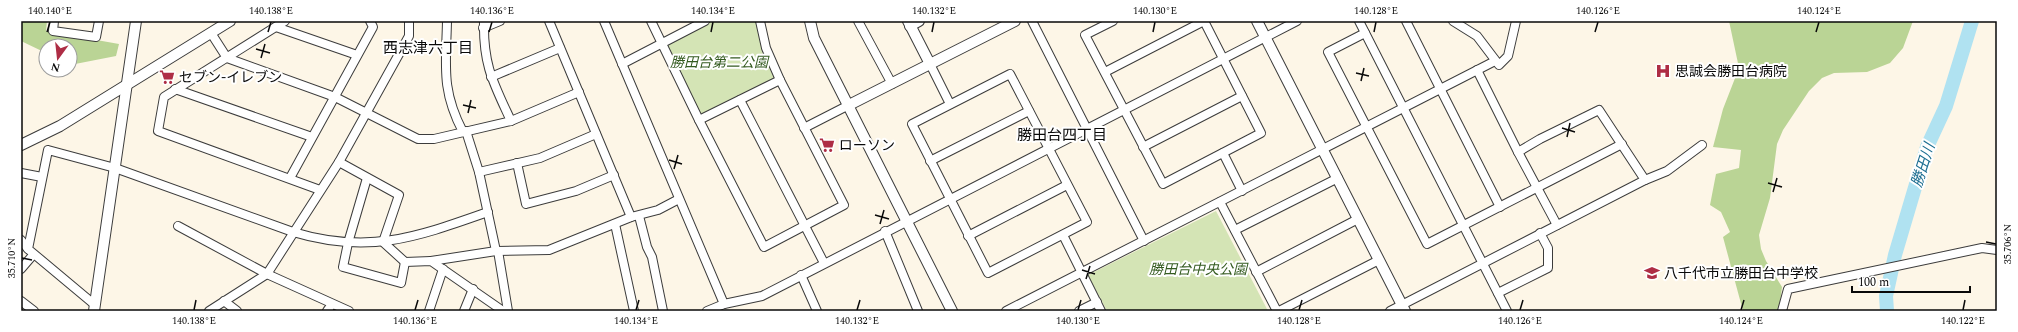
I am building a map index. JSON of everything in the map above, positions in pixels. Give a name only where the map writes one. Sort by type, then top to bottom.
[{"type":"street","points":[[54,21],[53,30],[96,37],[99,21]]},
{"type":"street","points":[[94,308],[136,21]]},
{"type":"street","points":[[21,146],[60,126],[127,86],[230,21]]},
{"type":"street","points":[[285,21],[175,89],[164,98],[158,131],[320,190]]},
{"type":"street","points":[[290,178],[373,27],[370,21]]},
{"type":"street","points":[[209,311],[267,274],[339,162],[409,36],[409,21]]},
{"type":"street","points":[[447,21],[446,85],[451,106],[464,132],[479,172],[497,251],[508,311]]},
{"type":"street","points":[[500,21],[483,25],[485,57],[490,77],[510,121]]},
{"type":"street","points":[[549,21],[596,134],[652,257],[663,311]]},
{"type":"street","points":[[604,21],[724,304]]},
{"type":"street","points":[[652,21],[699,120],[764,247],[844,205],[780,80],[766,48],[760,21]]},
{"type":"street","points":[[622,64],[705,21]]},
{"type":"street","points":[[810,21],[814,38],[952,311]]},
{"type":"street","points":[[858,21],[892,84]]},
{"type":"street","points":[[804,128],[1015,21]]},
{"type":"street","points":[[1032,21],[1144,241]]},
{"type":"street","points":[[1105,72],[1204,21],[1261,133],[1163,184],[1143,147],[1086,35],[1113,21]]},
{"type":"street","points":[[1258,21],[1404,308]]},
{"type":"street","points":[[707,311],[724,304],[762,296],[885,231],[1297,21]]},
{"type":"street","points":[[1359,21],[1507,311]]},
{"type":"street","points":[[1406,21],[1500,207]]},
{"type":"street","points":[[1453,21],[1477,36],[1499,65],[1508,56],[1516,21]]},
{"type":"street","points":[[912,23],[950,104]]},
{"type":"street","points":[[276,27],[357,56]]},
{"type":"street","points":[[211,33],[227,58],[334,97],[418,139],[434,140],[510,121],[579,92]]},
{"type":"street","points":[[1365,33],[1328,52],[1426,244],[1464,226],[1622,144]]},
{"type":"street","points":[[490,77],[560,48]]},
{"type":"street","points":[[1006,311],[1495,61]]},
{"type":"street","points":[[1477,70],[1557,225]]},
{"type":"street","points":[[1010,74],[1029,111],[1087,222],[988,272],[968,236],[912,124],[1010,74]]},
{"type":"street","points":[[699,120],[780,80]]},
{"type":"street","points":[[175,89],[312,137]]},
{"type":"street","points":[[1143,147],[1242,96]]},
{"type":"street","points":[[740,100],[824,263]]},
{"type":"street","points":[[1518,152],[1540,139],[1599,110],[1645,180]]},
{"type":"street","points":[[930,161],[1029,111]]},
{"type":"street","points":[[479,172],[540,158],[596,134]]},
{"type":"street","points":[[1390,311],[1404,308],[1540,233],[1645,180],[1667,171],[1702,145]]},
{"type":"street","points":[[21,269],[31,252],[42,177],[48,150],[115,168],[310,238],[348,243],[382,242],[424,234],[488,212]]},
{"type":"street","points":[[1223,153],[1242,191]]},
{"type":"street","points":[[339,162],[399,195],[382,242]]},
{"type":"street","points":[[517,163],[526,204],[576,190],[614,175]]},
{"type":"street","points":[[21,173],[42,177]]},
{"type":"street","points":[[367,178],[348,243],[343,267],[401,283],[405,262]]},
{"type":"street","points":[[1235,230],[1338,178]]},
{"type":"street","points":[[968,236],[1067,185]]},
{"type":"street","points":[[382,242],[405,262],[431,261],[497,251],[549,250],[615,224],[658,210],[679,199]]},
{"type":"street","points":[[1220,202],[1278,311],[1379,260]]},
{"type":"street","points":[[1256,272],[1358,219]]},
{"type":"street","points":[[615,224],[634,311]]},
{"type":"street","points":[[178,226],[267,274],[349,311]]},
{"type":"street","points":[[885,231],[918,311]]},
{"type":"street","points":[[1498,293],[1548,268],[1548,248],[1540,233]]},
{"type":"street","points":[[1063,234],[1101,311]]},
{"type":"street","points":[[21,240],[31,252],[94,308]]},
{"type":"street","points":[[1782,311],[1788,289],[1982,248],[1996,248]]},
{"type":"street","points":[[431,261],[503,311]]},
{"type":"street","points":[[429,311],[443,269]]},
{"type":"street","points":[[801,275],[817,311]]},
{"type":"street","points":[[464,311],[473,289]]},
{"type":"street","points":[[21,301],[34,311]]},
{"type":"street","points":[[224,301],[237,311]]},
{"type":"street","points":[[1079,311],[1097,302]]},
{"type":"street","points":[[327,311],[332,304]]},
{"type":"green space","points":[[21,21],[47,21],[46,31],[119,44],[116,56],[78,63],[78,38],[38,38],[38,49],[21,41]]},
{"type":"green space","name":"勝田台第二公園","points":[[709,21],[758,21],[777,78],[700,116],[666,46]]},
{"type":"green space","points":[[1729,21],[1913,21],[1903,48],[1890,63],[1867,72],[1834,73],[1822,78],[1809,91],[1783,130],[1777,144],[1770,198],[1759,235],[1761,249],[1766,261],[1782,287],[1779,311],[1743,311],[1723,237],[1730,232],[1721,212],[1710,205],[1716,174],[1739,168],[1741,150],[1713,147],[1723,109],[1739,68]]},
{"type":"green space","name":"勝田台中央公園","points":[[1216,211],[1268,311],[1107,311],[1088,275]]},
{"type":"waterway","name":"勝田川","points":[[1887,311],[1886,296],[1895,255],[1927,147],[1946,106],[1972,21]]},
{"type":"place","name":"思誠会勝田台病院","points":[[1663,71]]},
{"type":"place","name":"セブン-イレブン","points":[[167,77]]},
{"type":"place","name":"ローソン","points":[[827,145]]},
{"type":"place","name":"八千代市立勝田台中学校","points":[[1652,273]]},
{"type":"district","name":"西志津六丁目","points":[[428,48]]},
{"type":"district","name":"勝田台四丁目","points":[[1062,135]]}]
